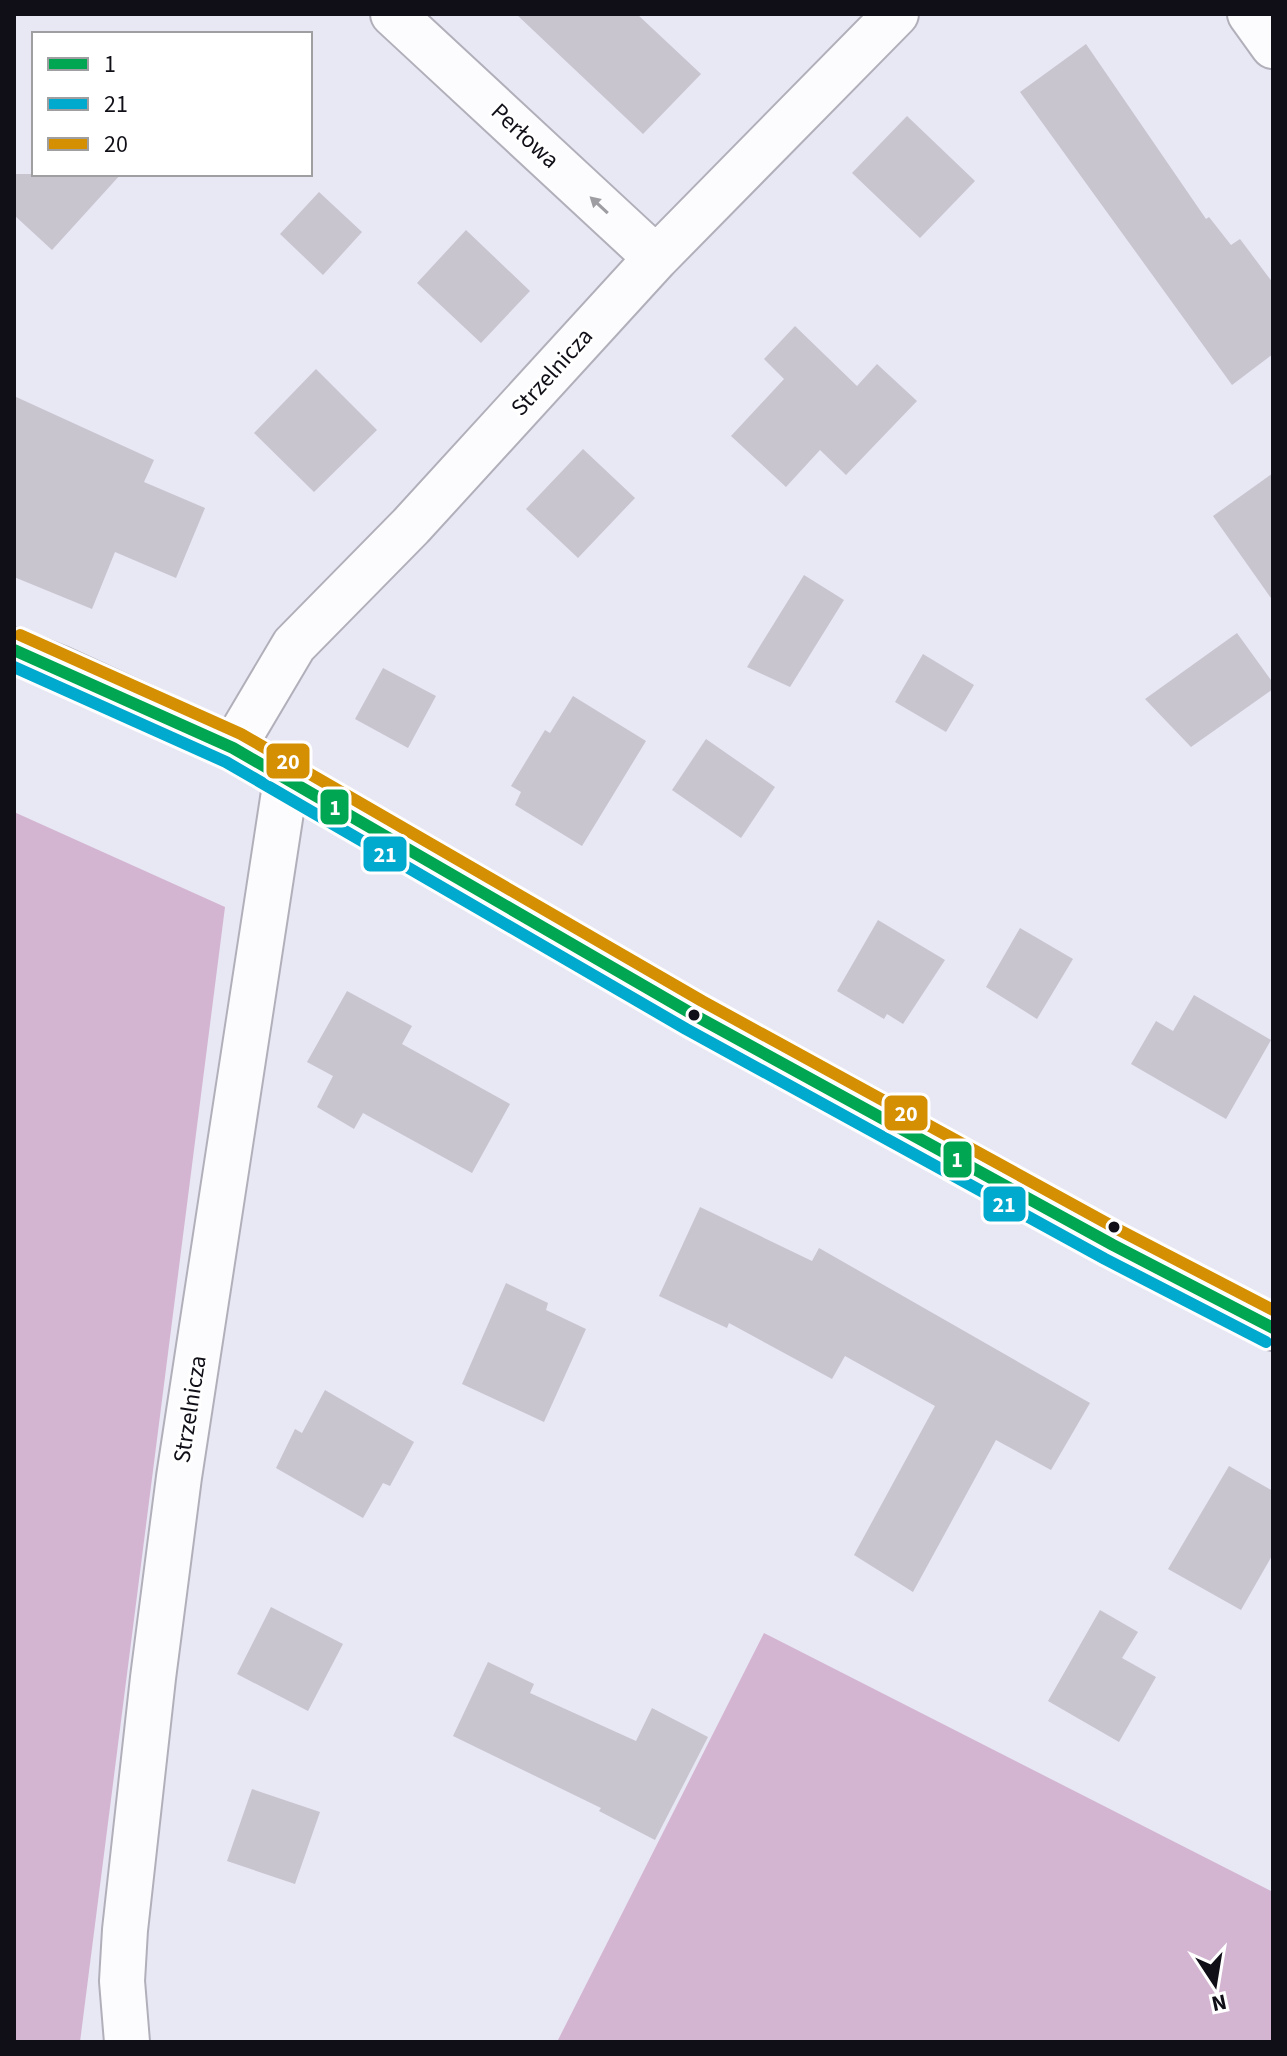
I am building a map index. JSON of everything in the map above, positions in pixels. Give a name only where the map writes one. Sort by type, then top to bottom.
[{"type":"street","name":"Perłowa","points":[[393,14],[656,258]]},
{"type":"street","name":"Strzelnicza","points":[[233,748],[294,645],[411,526],[656,258],[896,14]]},
{"type":"street","points":[[1250,14],[1273,46]]},
{"type":"street","points":[[14,650],[233,748],[694,1015],[1113,1245],[1273,1328]]},
{"type":"street","name":"Strzelnicza","points":[[127,2042],[122,1981],[125,1930],[151,1693],[179,1477],[286,779]]},
{"type":"shaded area","points":[[14,812],[225,907],[80,2042],[14,2042]]},
{"type":"shaded area","points":[[764,1633],[1273,1892],[1273,2042],[557,2042]]},
{"type":"building","points":[[516,14],[637,14],[701,74],[643,134]]},
{"type":"building","points":[[1086,44],[1206,219],[1209,217],[1231,245],[1240,239],[1273,283],[1273,354],[1232,385],[1020,92]]},
{"type":"building","points":[[907,116],[975,181],[920,238],[852,173]]},
{"type":"building","points":[[14,174],[119,176],[52,250],[14,215]]},
{"type":"building","points":[[319,192],[362,232],[323,275],[280,234]]},
{"type":"building","points":[[466,230],[530,291],[481,343],[417,283]]},
{"type":"building","points":[[795,326],[857,386],[877,364],[917,401],[846,475],[820,450],[786,487],[731,436],[784,379],[764,359]]},
{"type":"building","points":[[316,369],[377,430],[314,492],[254,433]]},
{"type":"building","points":[[14,396],[154,460],[144,482],[205,508],[176,578],[115,552],[92,609],[14,577]]},
{"type":"building","points":[[583,449],[635,498],[578,558],[526,509]]},
{"type":"building","points":[[1273,473],[1273,601],[1213,516]]},
{"type":"building","points":[[804,575],[844,600],[790,687],[747,667]]},
{"type":"building","points":[[1237,633],[1273,683],[1273,689],[1191,747],[1145,699]]},
{"type":"building","points":[[923,654],[974,685],[946,732],[895,702]]},
{"type":"building","points":[[383,668],[436,696],[408,748],[355,719]]},
{"type":"building","points":[[573,696],[646,741],[582,846],[515,805],[521,792],[511,786],[545,730],[550,733]]},
{"type":"building","points":[[706,739],[775,787],[741,838],[672,790]]},
{"type":"building","points":[[878,920],[945,960],[903,1024],[887,1014],[884,1019],[837,991]]},
{"type":"building","points":[[1020,928],[1073,959],[1037,1019],[986,987]]},
{"type":"building","points":[[347,991],[412,1026],[402,1044],[510,1104],[472,1173],[363,1113],[354,1129],[317,1107],[333,1076],[307,1062]]},
{"type":"building","points":[[1194,995],[1271,1040],[1226,1119],[1131,1064],[1156,1021],[1173,1031]]},
{"type":"building","points":[[700,1207],[812,1261],[819,1248],[1090,1403],[1051,1470],[996,1440],[913,1592],[854,1555],[935,1406],[845,1356],[832,1379],[729,1323],[727,1328],[659,1296]]},
{"type":"building","points":[[506,1283],[548,1303],[546,1310],[586,1329],[544,1422],[462,1384]]},
{"type":"building","points":[[325,1390],[414,1442],[390,1486],[383,1483],[363,1518],[276,1468],[295,1429],[302,1433]]},
{"type":"building","points":[[1229,1466],[1273,1491],[1273,1554],[1241,1610],[1168,1569]]},
{"type":"building","points":[[271,1607],[343,1644],[308,1711],[237,1674]]},
{"type":"building","points":[[1100,1610],[1138,1632],[1122,1658],[1156,1677],[1119,1742],[1048,1701]]},
{"type":"building","points":[[488,1662],[534,1684],[530,1693],[636,1741],[652,1708],[708,1737],[655,1840],[599,1811],[601,1808],[453,1736]]},
{"type":"building","points":[[252,1789],[320,1812],[295,1884],[227,1861]]},
{"type":"transit line","name":"20","points":[[20,635],[241,734],[702,1001],[1121,1231],[1273,1310]]},
{"type":"transit line","name":"1","points":[[14,650],[233,748],[694,1015],[1113,1245],[1273,1328]]},
{"type":"transit line","name":"21","points":[[14,667],[226,762],[686,1029],[1105,1259],[1266,1342]]}]
